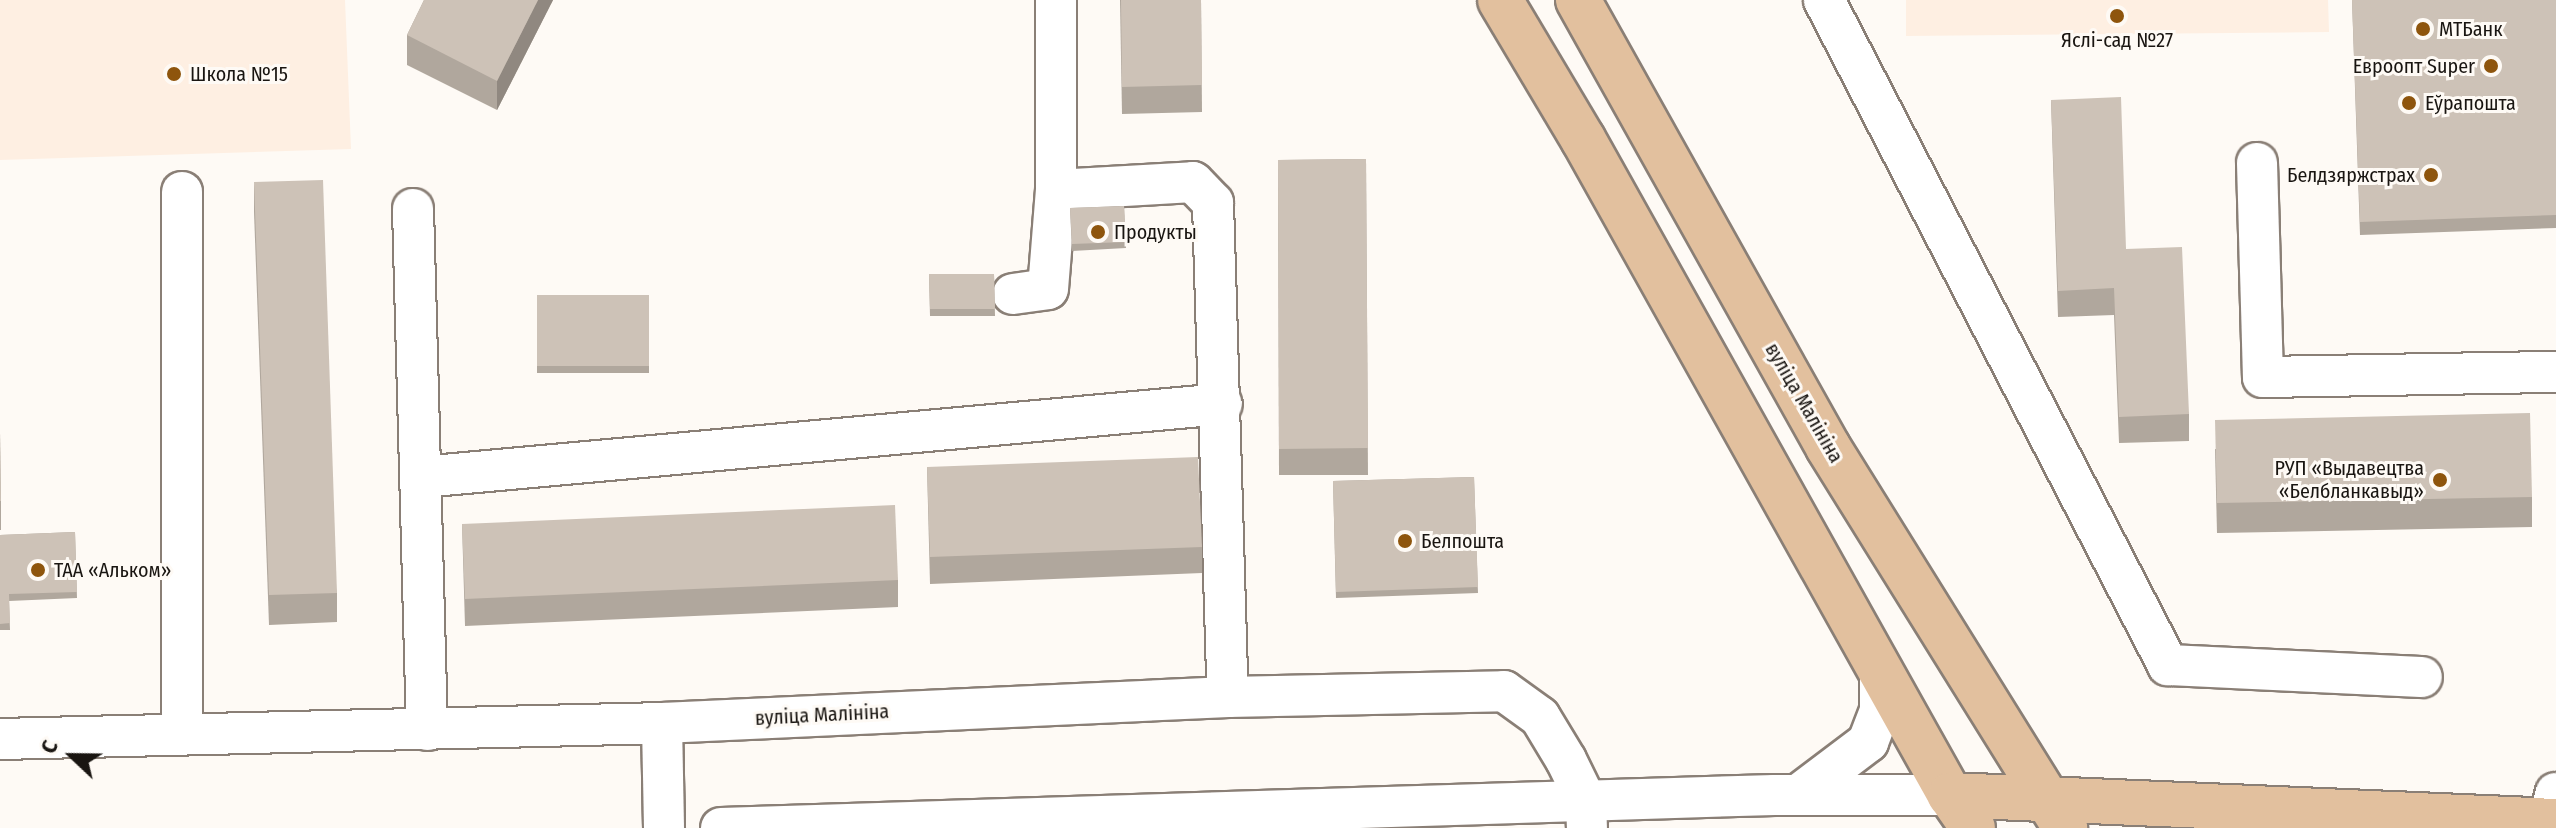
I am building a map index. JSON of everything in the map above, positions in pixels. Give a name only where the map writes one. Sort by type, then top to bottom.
[{"type":"main road","points":[[1500,0],[1962,812],[2552,816]]},
{"type":"main road","name":"вуліца Малініна","points":[[1578,0],[1828,447],[2056,812]]},
{"type":"street","points":[[1013,294],[1048,289],[1056,190],[1056,0]]},
{"type":"street","points":[[1824,0],[2168,665],[2422,677]]},
{"type":"street","points":[[2257,163],[2263,377],[2556,372]]},
{"type":"street","points":[[1056,190],[1193,182],[1213,203],[1222,404],[1228,697]]},
{"type":"street","points":[[182,192],[182,734]]},
{"type":"street","points":[[413,209],[427,730]]},
{"type":"street","points":[[422,477],[1222,404]]},
{"type":"street","points":[[1798,795],[1868,742],[1880,710],[1880,671]]},
{"type":"street","name":"вуліца Малініна","points":[[0,739],[662,723],[1228,697],[1504,691],[1540,717],[1586,814]]},
{"type":"street","points":[[662,723],[664,828]]},
{"type":"street","points":[[721,828],[1586,814],[1798,795],[1962,812]]},
{"type":"shaded area","name":"Школа №15","points":[[0,0],[345,0],[351,149],[0,160]]},
{"type":"shaded area","name":"Яслі-сад №27","points":[[1906,0],[2328,0],[2329,32],[1906,36]]},
{"type":"building","points":[[424,0],[538,0],[497,81],[407,35]]},
{"type":"building","points":[[1121,0],[1201,0],[1202,85],[1122,87]]},
{"type":"building","points":[[2352,0],[2556,0],[2556,215],[2360,222]]},
{"type":"building","points":[[2121,97],[2126,249],[2182,247],[2189,414],[2119,417],[2114,288],[2058,291],[2051,100]]},
{"type":"building","points":[[1366,159],[1368,448],[1279,449],[1278,160]]},
{"type":"building","points":[[323,180],[337,593],[269,595],[254,182]]},
{"type":"building","name":"Продукты","points":[[1124,206],[1126,242],[1072,244],[1070,208]]},
{"type":"building","points":[[929,274],[994,274],[995,309],[930,309]]},
{"type":"building","points":[[537,295],[649,295],[649,366],[537,366]]},
{"type":"building","points":[[2530,413],[2532,497],[2217,503],[2215,420]]},
{"type":"building","points":[[1198,457],[1202,547],[930,557],[927,467]]},
{"type":"building","name":"Белпошта","points":[[1474,477],[1478,587],[1336,592],[1333,481]]},
{"type":"building","points":[[895,505],[898,580],[465,599],[462,524]]},
{"type":"building","name":"ТАА «Альком»","points":[[75,532],[77,592],[9,594],[10,623],[0,624],[0,535]]},
{"type":"place","name":"Яслі-сад №27","points":[[2117,16]]},
{"type":"place","name":"МТБанк","points":[[2423,29]]},
{"type":"place","name":"Евроопт Super","points":[[2491,66]]},
{"type":"place","name":"Школа №15","points":[[174,74]]},
{"type":"place","name":"Еўрапошта","points":[[2409,103]]},
{"type":"place","name":"Белдзяржстрах","points":[[2431,175]]},
{"type":"place","name":"Продукты","points":[[1098,232]]},
{"type":"place","name":"РУП «Выдавецтва «Белбланкавыд»","points":[[2440,480]]},
{"type":"place","name":"Белпошта","points":[[1405,541]]},
{"type":"place","name":"ТАА «Альком»","points":[[38,570]]}]
